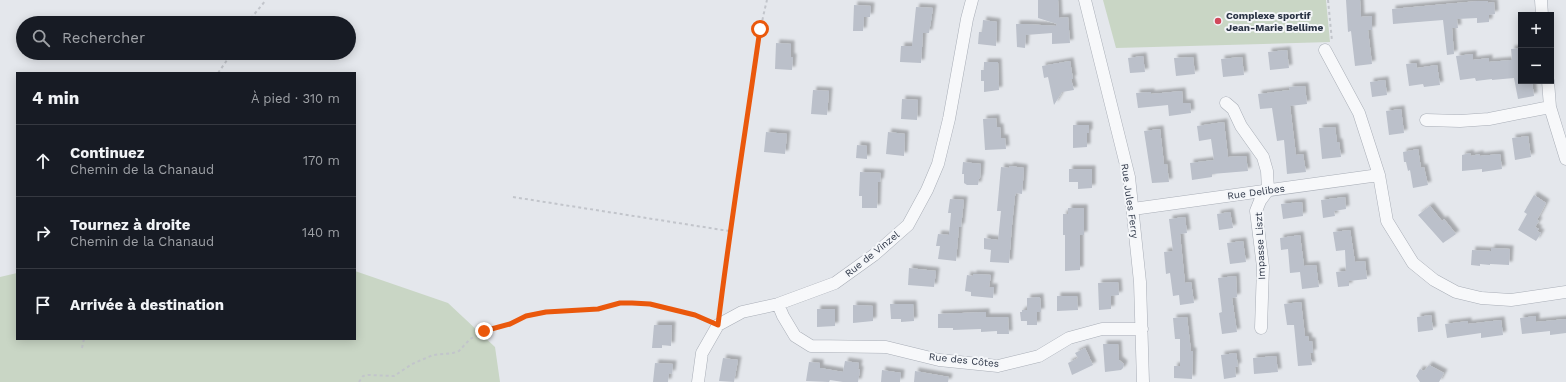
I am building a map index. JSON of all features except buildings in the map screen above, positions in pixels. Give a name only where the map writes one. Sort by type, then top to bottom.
[{"type":"street","name":"Rue de Vinzel","points":[[718,325],[742,312],[778,304],[835,283],[874,255],[908,225],[927,190],[938,164],[949,119],[967,19],[972,0]]},
{"type":"street","name":"Rue Jules Ferry","points":[[1085,0],[1129,177],[1140,282],[1143,382]]},
{"type":"street","points":[[1541,0],[1542,12]]},
{"type":"street","points":[[1324,50],[1359,113],[1379,175],[1387,221],[1413,263],[1434,280],[1456,292],[1481,298],[1511,300],[1566,292]]},
{"type":"street","points":[[1548,84],[1550,107],[1566,159]]},
{"type":"street","points":[[1226,103],[1233,109],[1241,126],[1263,157],[1267,171],[1268,190]]},
{"type":"street","points":[[1426,120],[1460,121],[1489,119],[1550,107]]},
{"type":"street","name":"Rue Delibes","points":[[1133,209],[1379,175]]},
{"type":"street","name":"Impasse Liszt","points":[[1261,328],[1263,267],[1256,211],[1260,201],[1268,190]]},
{"type":"street","name":"Rue des Côtes","points":[[778,304],[783,316],[795,336],[811,346],[886,347],[939,360],[998,366],[1039,356],[1069,338],[1102,329],[1142,329]]},
{"type":"street","points":[[698,382],[702,353],[718,325]]},
{"type":"path","points":[[253,16],[266,0]]},
{"type":"path","points":[[359,382],[363,376],[368,375],[394,376],[412,364],[433,355],[459,351],[470,339],[484,331],[510,324],[526,316],[546,312],[598,309],[620,303],[638,303],[650,304],[695,315],[718,325],[729,231],[760,29],[767,0]]},
{"type":"path","points":[[1324,50],[1332,43],[1328,0]]},
{"type":"path","points":[[219,72],[227,60]]},
{"type":"path","points":[[513,197],[729,231]]},
{"type":"path","points":[[82,348],[84,340]]},
{"type":"green space","name":"Complexe sportif Jean-Marie Bellime","points":[[1103,0],[1326,0],[1330,42],[1116,48]]},
{"type":"green space","points":[[356,271],[448,303],[495,347],[500,382],[0,382],[0,277],[16,273],[16,340],[356,340]]},
{"type":"place","name":"Complexe sportif Jean-Marie Bellime","points":[[1218,21]]},
{"type":"route","points":[[484,331],[510,324],[526,316],[566,310],[598,309],[620,303],[650,304],[695,315],[718,325],[729,231],[760,29]]}]
